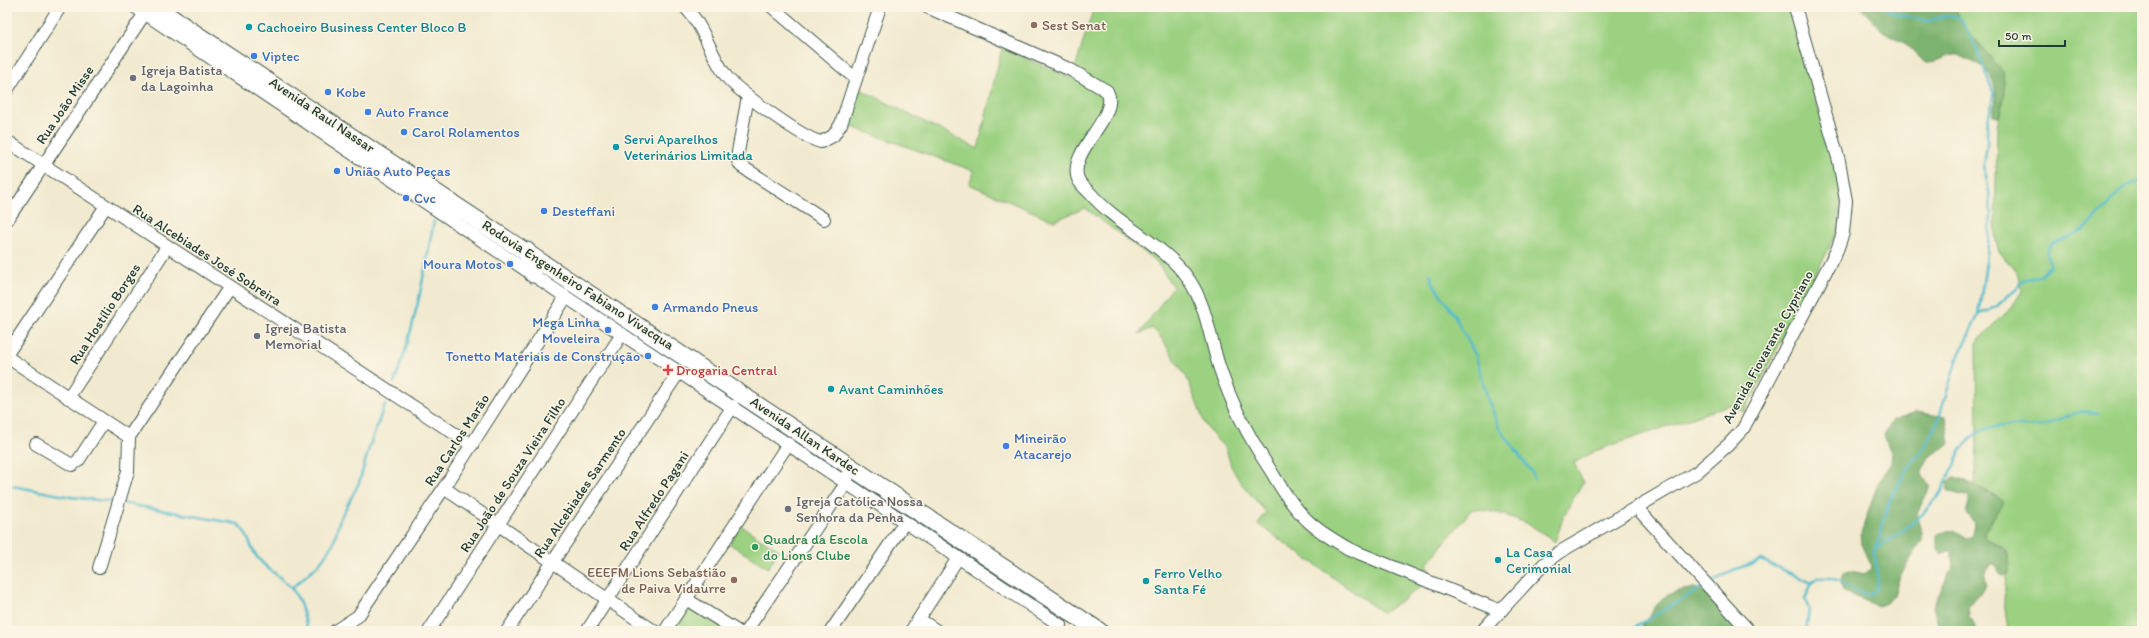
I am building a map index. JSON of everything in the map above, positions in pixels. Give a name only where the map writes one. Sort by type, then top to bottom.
[{"type":"highway","name":"Rodovia Engenheiro Fabiano Vivacqua","points":[[146,9],[351,145],[526,251],[849,464],[1061,622],[1099,631]]},
{"type":"highway","points":[[526,251],[532,274]]},
{"type":"street","points":[[8,87],[60,7]]},
{"type":"street","points":[[686,7],[703,32],[726,76],[748,96],[809,138],[821,142],[827,141],[838,130],[880,7]]},
{"type":"street","points":[[772,7],[856,79]]},
{"type":"street","points":[[927,7],[1070,70],[1108,91],[1110,96],[1109,108],[1080,158],[1077,169],[1078,179],[1097,202],[1116,219],[1172,259],[1189,280],[1200,302],[1220,369],[1244,429],[1285,494],[1306,519],[1328,537],[1349,549],[1501,611]]},
{"type":"street","name":"Avenida Fiovarante Cypriano","points":[[1482,631],[1544,564],[1558,553],[1698,472],[1728,445],[1742,429],[1803,317],[1837,250],[1843,233],[1846,201],[1838,161],[1795,7]]},
{"type":"street","name":"Rua João Misse","points":[[7,220],[146,9]]},
{"type":"street","points":[[748,96],[738,152],[738,161],[741,166],[746,171],[824,219]]},
{"type":"street","name":"Rua Alcebiades José Sobreira","points":[[7,141],[166,247],[472,446]]},
{"type":"street","name":"Avenida Raul Nassar","points":[[351,145],[532,274]]},
{"type":"street","points":[[7,354],[106,206]]},
{"type":"street","name":"Rua Hostílio Borges","points":[[68,398],[166,247]]},
{"type":"street","name":"Avenida Allan Kardec","points":[[532,274],[679,372],[733,406],[958,558],[1061,622]]},
{"type":"street","points":[[99,568],[130,459],[129,437],[229,288]]},
{"type":"street","name":"Rua Carlos Marão","points":[[335,631],[358,616],[472,446],[566,297]]},
{"type":"street","name":"Rua João de Souza Vieira Filho","points":[[429,631],[499,526],[622,334]]},
{"type":"street","points":[[7,357],[129,437]]},
{"type":"street","name":"Rua Alcebiades Sarmento","points":[[507,631],[679,372]]},
{"type":"street","name":"Rua Alfredo Pagani","points":[[587,631],[733,406]]},
{"type":"street","points":[[36,444],[72,465],[78,461],[104,421]]},
{"type":"street","points":[[665,631],[788,444]]},
{"type":"street","points":[[746,631],[846,482],[849,464]]},
{"type":"street","points":[[444,488],[654,631]]},
{"type":"street","points":[[1637,508],[1749,631]]},
{"type":"street","points":[[831,631],[904,522]]},
{"type":"street","points":[[911,631],[958,558]]},
{"type":"street","points":[[686,600],[737,631]]},
{"type":"street","points":[[919,619],[937,631]]},
{"type":"green space","points":[[1094,7],[1789,7],[1842,191],[1838,231],[1744,412],[1729,405],[1595,451],[1574,463],[1583,482],[1564,515],[1555,542],[1537,529],[1516,519],[1494,512],[1472,509],[1427,564],[1432,579],[1383,613],[1258,524],[1266,512],[1240,482],[1231,466],[1226,449],[1210,432],[1205,424],[1187,378],[1160,336],[1152,328],[1139,334],[1173,287],[1156,261],[1085,208],[1054,221],[969,184],[974,171],[847,125],[858,88],[978,149],[1002,48],[1072,78]]},
{"type":"green space","points":[[1860,7],[1955,7],[1962,24],[2003,72],[2005,94],[1999,116],[1993,115],[1996,99],[1994,85],[1993,80],[1984,68],[1960,55],[1924,62],[1906,44],[1883,31]]},
{"type":"green space","points":[[1955,7],[2142,7],[2142,631],[2008,631],[2004,601],[2006,575],[2009,572],[2009,554],[2005,548],[1984,536],[1984,532],[2004,503],[1995,495],[1982,490],[1975,485],[1977,447],[1976,343],[2013,305],[2022,291],[2019,276],[1999,251],[1995,237],[1997,126],[2005,94],[1962,23]]},
{"type":"green space","points":[[1916,412],[1946,417],[1950,444],[1929,457],[1922,471],[1922,475],[1930,487],[1917,513],[1922,532],[1922,541],[1900,576],[1894,595],[1886,603],[1878,606],[1844,592],[1840,583],[1843,573],[1851,571],[1864,574],[1871,570],[1872,566],[1862,544],[1861,533],[1878,483],[1891,463],[1892,455],[1884,435],[1893,420]]},
{"type":"green space","points":[[1954,477],[1981,488],[2002,500],[2004,503],[1984,532],[1984,536],[2001,546],[2007,552],[2011,565],[2006,575],[2001,576],[1994,564],[1990,564],[1985,575],[1986,586],[1968,607],[1969,617],[1977,631],[1940,631],[1933,607],[1953,565],[1951,552],[1948,551],[1941,554],[1937,548],[1937,535],[1945,531],[1956,531],[1965,539],[1970,538],[1973,535],[1975,523],[1966,514],[1969,497],[1948,491],[1948,483]]},
{"type":"green space","name":"Quadra da Escola do Lions Clube","points":[[741,526],[779,550],[768,568],[730,544]]},
{"type":"green space","points":[[1694,588],[1703,591],[1738,631],[1638,631],[1663,598],[1682,590]]},
{"type":"green space","points":[[686,606],[727,631],[669,631]]},
{"type":"waterway","points":[[1806,631],[1809,610],[1805,599],[1812,583],[1817,578],[1830,578],[1840,581],[1866,595],[1872,593],[1877,588],[1878,582],[1874,549],[1880,537],[1884,518],[1892,495],[1912,462],[1924,449],[1938,421],[1957,359],[1978,316],[1986,263],[1991,217],[1990,198],[1984,165],[1987,145],[1987,124],[1994,94],[1975,45],[1960,18],[1945,16],[1928,21],[1896,14],[1882,7]]},
{"type":"waterway","points":[[1979,313],[1996,307],[2024,281],[2040,275],[2050,265],[2047,254],[2049,246],[2085,229],[2117,194],[2124,188],[2142,180]]},
{"type":"waterway","points":[[394,383],[413,323],[434,221]]},
{"type":"waterway","points":[[1430,274],[1433,283],[1453,313],[1476,356],[1488,400],[1499,427],[1533,474],[1534,479]]},
{"type":"waterway","points":[[292,588],[319,564],[333,544],[340,519],[359,483],[370,445],[385,404]]},
{"type":"waterway","points":[[1875,549],[1902,531],[1927,509],[1941,492],[1964,446],[1978,433],[1989,428],[2002,426],[2043,426],[2077,412],[2098,413]]},
{"type":"waterway","points":[[7,485],[71,497],[115,502]]},
{"type":"waterway","points":[[122,503],[238,524],[244,530],[255,554],[259,559],[267,568],[287,583],[294,592],[302,608],[308,631]]},
{"type":"waterway","points":[[1714,581],[1731,571],[1761,560],[1812,583]]},
{"type":"waterway","points":[[1629,631],[1701,588]]},
{"type":"place","name":"Sest Senat","points":[[1034,25]]},
{"type":"place","name":"Cachoeiro Business Center Bloco B","points":[[249,27]]},
{"type":"place","name":"Viptec","points":[[254,56]]},
{"type":"place","name":"Igreja Batista da Lagoinha","points":[[133,78]]},
{"type":"place","name":"Kobe","points":[[328,92]]},
{"type":"place","name":"Auto France","points":[[368,112]]},
{"type":"place","name":"Carol Rolamentos","points":[[404,132]]},
{"type":"place","name":"Servi Aparelhos Veterinários Limitada","points":[[616,147]]},
{"type":"place","name":"União Auto Peças","points":[[337,171]]},
{"type":"place","name":"Cvc","points":[[406,198]]},
{"type":"place","name":"Desteffani","points":[[544,211]]},
{"type":"place","name":"Moura Motos","points":[[510,264]]},
{"type":"place","name":"Armando Pneus","points":[[655,307]]},
{"type":"place","name":"Mega Linha Moveleira","points":[[608,330]]},
{"type":"place","name":"Igreja Batista Memorial","points":[[257,336]]},
{"type":"place","name":"Tonetto Materiais de Construção","points":[[648,356]]},
{"type":"place","name":"Drogaria Central","points":[[668,370]]},
{"type":"place","name":"Avant Caminhões","points":[[831,389]]},
{"type":"place","name":"Mineirão Atacarejo","points":[[1006,446]]},
{"type":"place","name":"Igreja Católica Nossa Senhora da Penha","points":[[788,509]]},
{"type":"place","name":"Quadra da Escola do Lions Clube","points":[[755,547]]},
{"type":"place","name":"La Casa Cerimonial","points":[[1498,560]]},
{"type":"place","name":"EEEFM Lions Sebastião de Paiva Vidaurre","points":[[734,580]]},
{"type":"place","name":"Ferro Velho Santa Fé","points":[[1146,581]]}]
